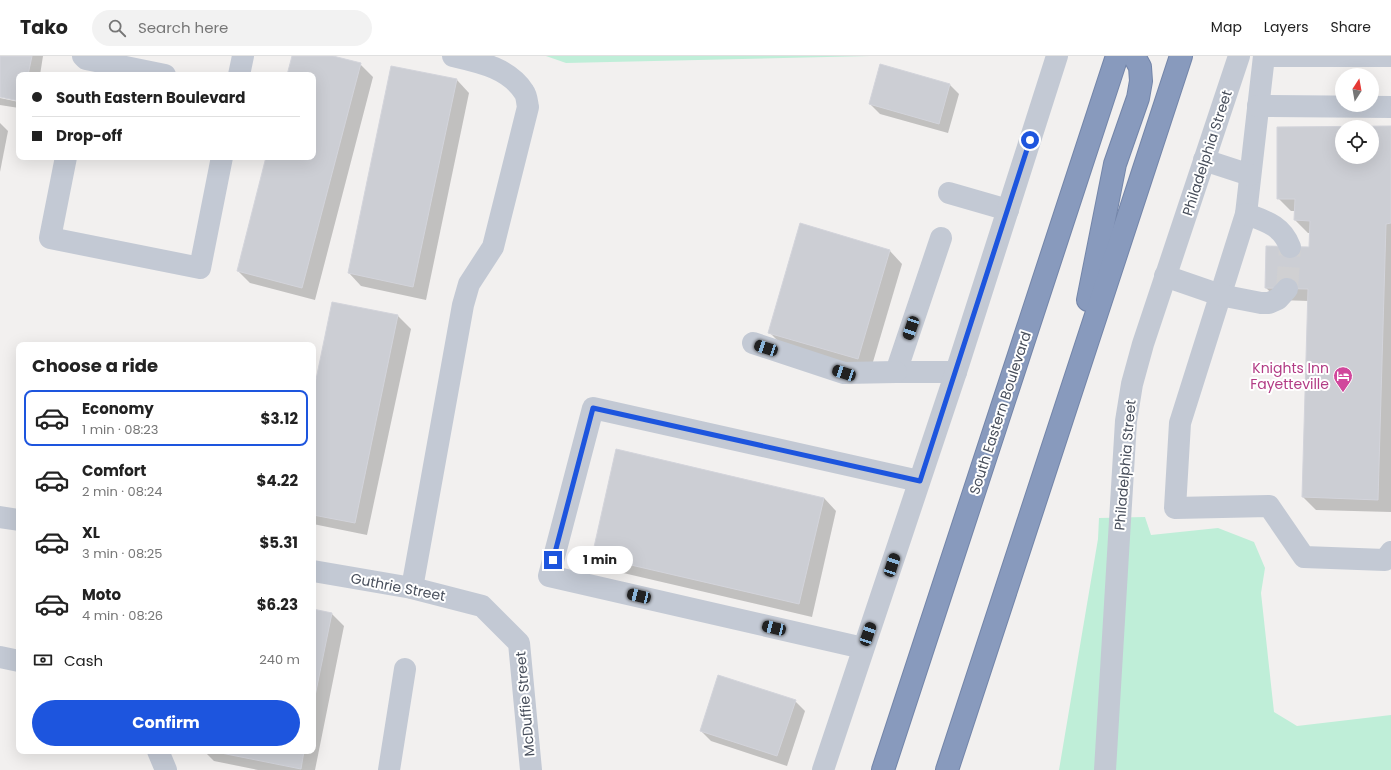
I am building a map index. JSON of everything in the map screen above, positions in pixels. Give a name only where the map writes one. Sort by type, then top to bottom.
[{"type":"highway","name":"South Eastern Boulevard","points":[[883,770],[1117,56]]},
{"type":"highway","points":[[1070,395],[1115,164],[1138,98],[1141,81],[1140,67],[1134,56]]},
{"type":"highway","points":[[947,770],[1181,56]]},
{"type":"street","points":[[240,72],[243,56]]},
{"type":"street","points":[[412,588],[463,305],[469,284],[493,247],[528,107],[525,93],[511,77],[490,65],[453,56]]},
{"type":"street","points":[[823,770],[956,372],[1057,56]]},
{"type":"street","name":"Philadelphia Street","points":[[1105,770],[1126,421],[1132,384],[1165,276],[1239,56]]},
{"type":"street","points":[[1391,56],[1263,56],[1246,214],[1180,423],[1175,508],[1269,506],[1304,557],[1386,560],[1391,552]]},
{"type":"street","points":[[84,63],[146,72]]},
{"type":"street","points":[[1258,106],[1391,107]]},
{"type":"street","points":[[65,160],[50,238],[200,268],[221,160]]},
{"type":"street","points":[[1204,160],[1250,175]]},
{"type":"street","points":[[949,193],[1008,210]]},
{"type":"street","points":[[1246,214],[1271,223],[1286,236],[1290,247]]},
{"type":"street","points":[[896,372],[941,238]]},
{"type":"street","points":[[1165,276],[1220,295],[1261,303],[1269,303],[1278,299],[1287,289]]},
{"type":"street","points":[[753,343],[844,373],[956,372]]},
{"type":"street","points":[[863,648],[549,576],[593,408],[920,481]]},
{"type":"street","points":[[0,517],[16,520]]},
{"type":"street","name":"Guthrie Street","points":[[316,572],[412,588],[482,606]]},
{"type":"street","name":"McDuffie Street","points":[[482,606],[519,642],[531,770]]},
{"type":"street","points":[[0,657],[16,660]]},
{"type":"street","points":[[395,769],[405,669]]},
{"type":"street","points":[[159,754],[166,770]]},
{"type":"green space","points":[[546,56],[870,56],[566,63]]},
{"type":"green space","points":[[1145,517],[1151,535],[1218,528],[1254,542],[1265,568],[1261,593],[1274,712],[1297,726],[1391,715],[1391,770],[1059,770],[1098,539],[1099,518]]},
{"type":"building","points":[[0,56],[32,56],[29,72],[16,72],[16,100],[0,97]]},
{"type":"building","points":[[292,56],[333,56],[361,63],[302,288],[237,271],[265,160],[316,160],[316,72],[288,72]]},
{"type":"building","points":[[880,64],[950,84],[939,124],[869,104]]},
{"type":"building","points":[[391,66],[457,79],[413,287],[348,273]]},
{"type":"building","name":"Knights Inn Fayetteville","points":[[1335,126],[1335,164],[1379,164],[1379,126],[1391,126],[1391,223],[1386,224],[1378,500],[1302,497],[1308,289],[1265,288],[1266,246],[1309,247],[1310,221],[1294,220],[1295,199],[1277,199],[1277,127]]},
{"type":"building","points":[[800,223],[890,250],[858,359],[768,333]]},
{"type":"building","points":[[332,302],[398,315],[355,523],[316,516],[316,379]]},
{"type":"building","points":[[616,449],[824,498],[799,604],[592,556]]},
{"type":"building","points":[[316,610],[332,613],[316,691]]},
{"type":"building","points":[[718,675],[796,700],[777,756],[700,731]]},
{"type":"building","points":[[226,754],[304,754],[301,769]]},
{"type":"tunnel","points":[[1287,289],[1290,247]]},
{"type":"place","name":"Knights Inn Fayetteville","points":[[1343,393]]},
{"type":"route","points":[[553,560],[593,408],[920,481],[1030,140]]}]
